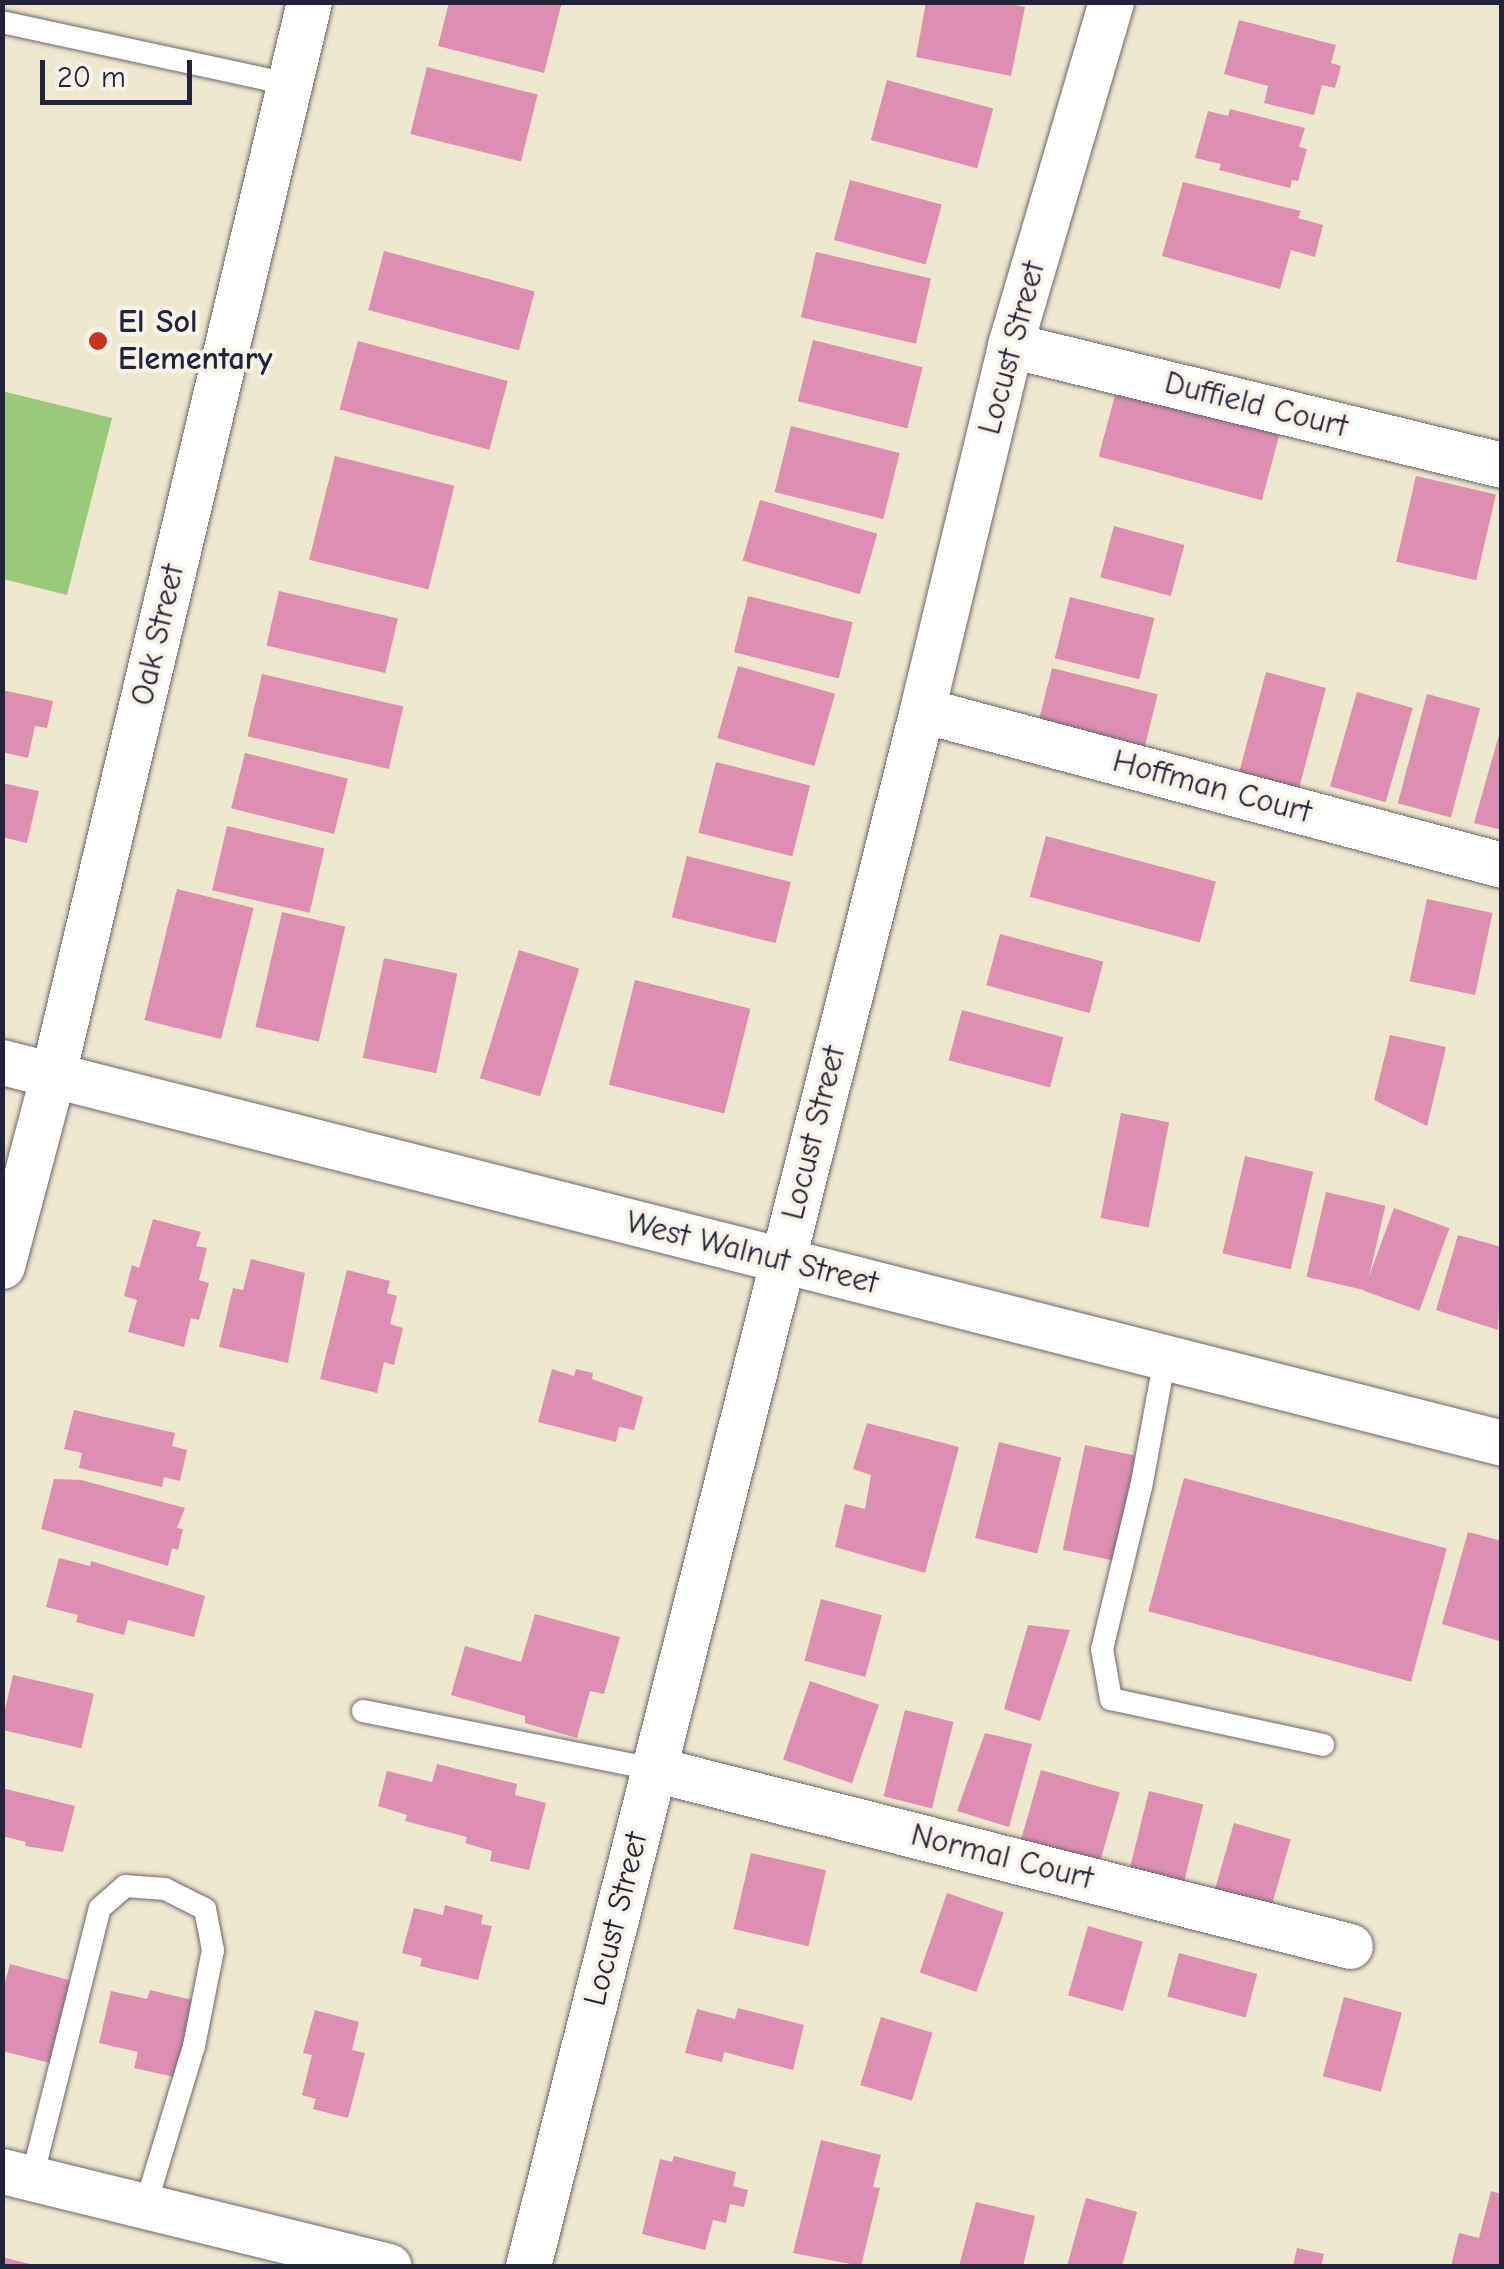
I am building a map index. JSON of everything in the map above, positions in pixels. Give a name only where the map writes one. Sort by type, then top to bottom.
[{"type":"street","name":"Oak Street","points":[[2,1266],[53,1074],[309,2]]},
{"type":"street","name":"Locust Street","points":[[528,2266],[922,710],[1010,345],[1110,2]]},
{"type":"street","name":"Duffield Court","points":[[1010,345],[1502,465]]},
{"type":"street","name":"Hoffman Court","points":[[922,710],[1502,865]]},
{"type":"street","name":"West Walnut Street","points":[[2,1062],[1502,1443]]},
{"type":"street","name":"Normal Court","points":[[654,1768],[1350,1946]]},
{"type":"street","points":[[17,2175],[388,2266]]},
{"type":"lane","points":[[2,22],[288,84]]},
{"type":"lane","points":[[1165,1358],[1142,1488],[1102,1649],[1111,1699],[1322,1745]]},
{"type":"lane","points":[[363,1710],[654,1768]]},
{"type":"lane","points":[[17,2175],[100,1908],[125,1886],[164,1889],[205,1910],[213,1950],[194,2046],[145,2207]]},
{"type":"green space","points":[[2,391],[112,418],[67,595],[3,579]]},
{"type":"building","points":[[449,2],[562,2],[544,73],[438,46]]},
{"type":"building","points":[[926,2],[1001,2],[1025,7],[1011,76],[916,57]]},
{"type":"building","points":[[1239,20],[1336,45],[1331,63],[1341,66],[1335,88],[1322,85],[1314,115],[1264,103],[1268,86],[1224,74]]},
{"type":"building","points":[[427,67],[538,95],[521,162],[410,134]]},
{"type":"building","points":[[887,80],[993,108],[977,168],[871,140]]},
{"type":"building","points":[[1230,109],[1305,128],[1299,147],[1307,149],[1298,181],[1292,180],[1290,188],[1219,170],[1221,164],[1195,158],[1208,111],[1228,116]]},
{"type":"building","points":[[850,180],[942,205],[926,264],[834,240]]},
{"type":"building","points":[[1183,182],[1301,211],[1298,218],[1323,225],[1315,257],[1291,250],[1280,289],[1162,256]]},
{"type":"building","points":[[384,251],[535,291],[519,350],[368,310]]},
{"type":"building","points":[[816,252],[931,279],[916,344],[801,317]]},
{"type":"building","points":[[813,340],[923,367],[907,428],[798,401]]},
{"type":"building","points":[[358,341],[508,381],[489,450],[340,410]]},
{"type":"building","points":[[1118,384],[1281,428],[1262,500],[1099,456]]},
{"type":"building","points":[[791,426],[900,453],[883,519],[775,492]]},
{"type":"building","points":[[335,456],[454,486],[428,590],[309,560]]},
{"type":"building","points":[[1416,476],[1496,494],[1476,580],[1396,562]]},
{"type":"building","points":[[760,500],[877,534],[860,594],[743,561]]},
{"type":"building","points":[[1114,526],[1185,545],[1171,596],[1100,577]]},
{"type":"building","points":[[279,591],[398,618],[385,673],[266,646]]},
{"type":"building","points":[[748,596],[853,622],[839,678],[734,652]]},
{"type":"building","points":[[1070,597],[1154,618],[1139,679],[1055,658]]},
{"type":"building","points":[[738,666],[835,694],[814,766],[717,738]]},
{"type":"building","points":[[1052,668],[1158,694],[1144,751],[1038,724]]},
{"type":"building","points":[[1266,672],[1326,688],[1297,796],[1237,780]]},
{"type":"building","points":[[262,674],[403,707],[389,769],[248,736]]},
{"type":"building","points":[[2,690],[53,701],[47,728],[35,726],[28,758],[2,752]]},
{"type":"building","points":[[1357,692],[1413,708],[1386,802],[1330,786]]},
{"type":"building","points":[[1427,694],[1480,708],[1451,817],[1398,803]]},
{"type":"building","points":[[1502,724],[1502,830],[1474,823]]},
{"type":"building","points":[[245,753],[348,779],[334,834],[231,808]]},
{"type":"building","points":[[716,762],[810,785],[792,856],[698,833]]},
{"type":"building","points":[[2,783],[39,791],[27,843],[2,837]]},
{"type":"building","points":[[227,826],[324,848],[310,913],[212,890]]},
{"type":"building","points":[[1046,836],[1216,882],[1200,942],[1030,897]]},
{"type":"building","points":[[687,856],[791,882],[776,943],[672,917]]},
{"type":"building","points":[[177,889],[254,908],[221,1039],[144,1020]]},
{"type":"building","points":[[1427,899],[1493,913],[1475,995],[1410,981]]},
{"type":"building","points":[[282,912],[345,927],[319,1042],[255,1027]]},
{"type":"building","points":[[1000,934],[1103,962],[1090,1013],[986,985]]},
{"type":"building","points":[[519,950],[579,968],[540,1097],[480,1078]]},
{"type":"building","points":[[384,958],[457,974],[436,1073],[363,1058]]},
{"type":"building","points":[[635,980],[750,1009],[724,1114],[609,1085]]},
{"type":"building","points":[[962,1010],[1063,1037],[1050,1087],[949,1060]]},
{"type":"building","points":[[1390,1035],[1446,1047],[1427,1126],[1374,1100]]},
{"type":"building","points":[[1121,1113],[1169,1122],[1149,1227],[1101,1218]]},
{"type":"building","points":[[1245,1156],[1313,1172],[1291,1269],[1223,1253]]},
{"type":"building","points":[[1326,1192],[1385,1206],[1366,1290],[1306,1277]]},
{"type":"building","points":[[1394,1208],[1449,1228],[1419,1311],[1364,1291]]},
{"type":"building","points":[[153,1219],[201,1232],[196,1246],[207,1248],[199,1280],[209,1283],[199,1320],[191,1318],[184,1347],[128,1332],[137,1300],[124,1296],[132,1265],[139,1268]]},
{"type":"building","points":[[1458,1235],[1502,1247],[1498,1330],[1436,1310]]},
{"type":"building","points":[[251,1259],[305,1273],[288,1363],[219,1347],[233,1288],[243,1290]]},
{"type":"building","points":[[347,1270],[390,1281],[387,1293],[397,1296],[390,1324],[403,1328],[394,1365],[384,1362],[377,1393],[320,1379]]},
{"type":"building","points":[[552,1369],[574,1376],[576,1369],[593,1373],[592,1379],[643,1397],[634,1430],[619,1427],[616,1442],[538,1422]]},
{"type":"building","points":[[74,1410],[175,1433],[172,1446],[187,1450],[180,1481],[164,1477],[162,1487],[79,1468],[82,1453],[64,1449]]},
{"type":"building","points":[[867,1423],[959,1447],[925,1573],[835,1547],[845,1504],[865,1509],[871,1475],[853,1469]]},
{"type":"building","points":[[999,1442],[1061,1457],[1037,1554],[975,1538]]},
{"type":"building","points":[[1085,1445],[1136,1456],[1114,1560],[1063,1550]]},
{"type":"building","points":[[1184,1478],[1447,1548],[1411,1682],[1148,1611]]},
{"type":"building","points":[[54,1479],[81,1480],[185,1508],[177,1528],[183,1529],[178,1550],[172,1548],[168,1566],[41,1529]]},
{"type":"building","points":[[1468,1532],[1502,1541],[1499,1641],[1442,1624]]},
{"type":"building","points":[[59,1558],[90,1566],[91,1561],[205,1596],[194,1637],[128,1620],[124,1635],[76,1622],[78,1615],[46,1607]]},
{"type":"building","points":[[821,1599],[882,1615],[865,1677],[804,1661]]},
{"type":"building","points":[[535,1614],[620,1637],[604,1694],[590,1691],[577,1738],[525,1723],[525,1716],[451,1695],[465,1646],[521,1662]]},
{"type":"building","points":[[1028,1625],[1070,1630],[1040,1721],[1004,1709]]},
{"type":"building","points":[[13,1675],[94,1694],[81,1748],[2,1730]]},
{"type":"building","points":[[810,1681],[879,1705],[852,1783],[783,1759]]},
{"type":"building","points":[[905,1710],[954,1722],[932,1808],[883,1796]]},
{"type":"building","points":[[985,1733],[1032,1744],[1009,1827],[957,1811]]},
{"type":"building","points":[[437,1764],[517,1784],[515,1795],[546,1803],[529,1870],[490,1861],[492,1851],[465,1843],[467,1837],[405,1821],[407,1815],[378,1806],[387,1771],[432,1782]]},
{"type":"building","points":[[1041,1770],[1120,1793],[1099,1864],[1021,1841]]},
{"type":"building","points":[[2,1788],[75,1806],[63,1852],[25,1846],[26,1842],[2,1836]]},
{"type":"building","points":[[1149,1791],[1203,1805],[1182,1889],[1128,1875]]},
{"type":"building","points":[[1234,1823],[1291,1839],[1269,1915],[1212,1899]]},
{"type":"building","points":[[751,1853],[826,1870],[808,1946],[733,1929]]},
{"type":"building","points":[[947,1893],[1004,1913],[976,1992],[920,1972]]},
{"type":"building","points":[[445,1905],[483,1915],[481,1924],[492,1926],[478,1980],[420,1966],[422,1958],[402,1953],[414,1908],[443,1915]]},
{"type":"building","points":[[1088,1926],[1143,1942],[1123,2011],[1068,1995]]},
{"type":"building","points":[[1179,1953],[1257,1974],[1246,2017],[1167,1996]]},
{"type":"building","points":[[10,1964],[76,1982],[54,2064],[2,2051],[2,1994]]},
{"type":"building","points":[[150,1990],[201,2002],[183,2079],[134,2068],[138,2052],[99,2043],[111,1991],[147,1999]]},
{"type":"building","points":[[1344,1997],[1402,2013],[1381,2092],[1323,2076]]},
{"type":"building","points":[[738,2008],[804,2025],[793,2070],[724,2052],[722,2062],[685,2053],[697,2009],[735,2019]]},
{"type":"building","points":[[315,2010],[359,2022],[352,2050],[365,2053],[348,2118],[313,2109],[316,2099],[302,2095],[312,2055],[303,2053]]},
{"type":"building","points":[[881,2017],[933,2033],[912,2101],[860,2085]]},
{"type":"building","points":[[821,2140],[881,2155],[873,2187],[880,2188],[861,2266],[793,2253]]},
{"type":"building","points":[[674,2156],[736,2172],[733,2186],[748,2190],[744,2207],[730,2204],[726,2223],[713,2220],[705,2250],[642,2234],[660,2159],[672,2162]]},
{"type":"building","points":[[1491,2191],[1502,2194],[1502,2266],[1451,2266],[1459,2233],[1479,2238]]},
{"type":"building","points":[[1086,2198],[1137,2212],[1122,2266],[1067,2266]]},
{"type":"building","points":[[976,2202],[1035,2216],[1023,2266],[959,2266]]},
{"type":"building","points":[[1297,2248],[1324,2254],[1321,2266],[1293,2266]]},
{"type":"building","points":[[2,2257],[34,2265],[34,2266],[2,2266]]},
{"type":"place","name":"El Sol Elementary","points":[[98,341]]}]
